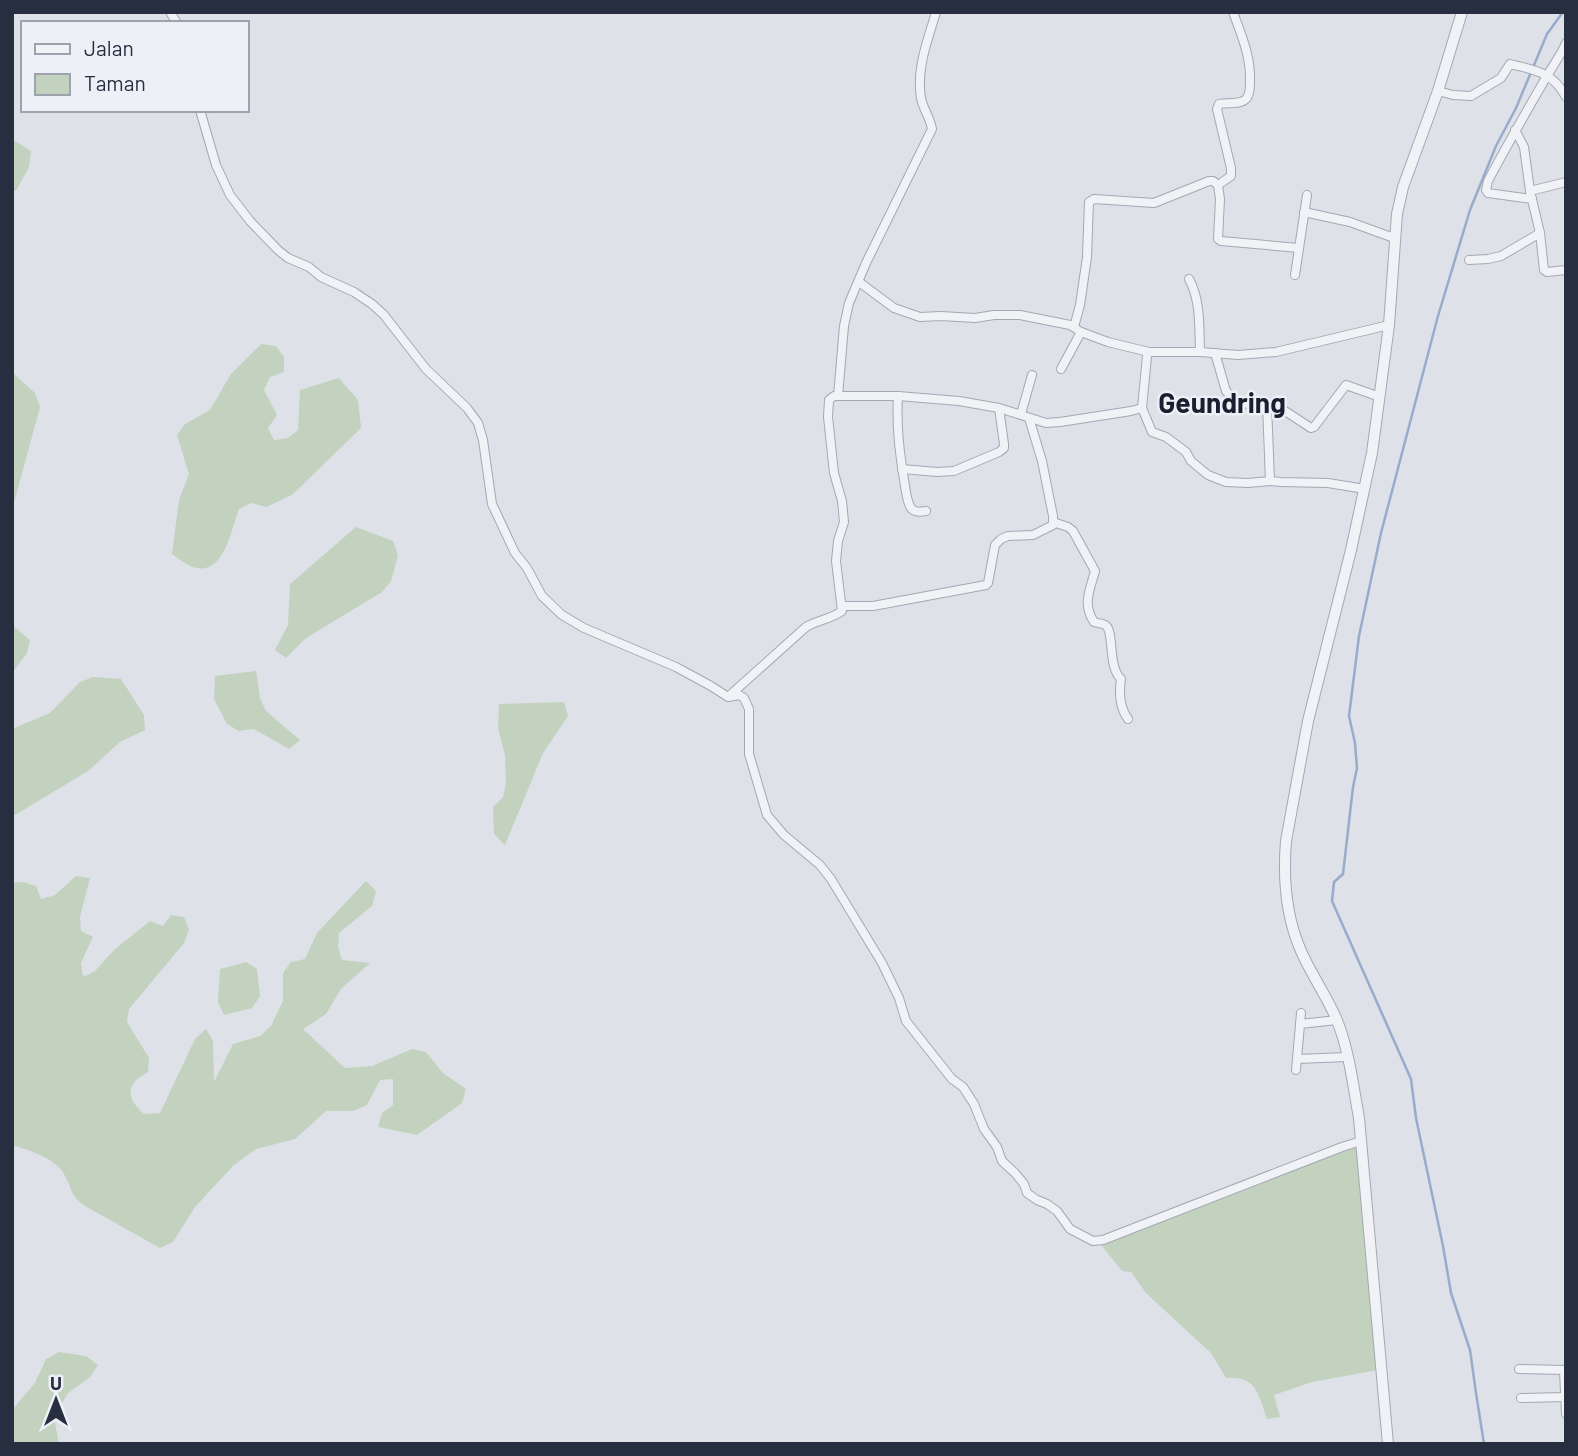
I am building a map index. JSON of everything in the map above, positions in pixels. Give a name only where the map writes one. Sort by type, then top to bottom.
[{"type":"street","points":[[838,396],[844,327],[849,303],[932,129],[923,107],[919,78],[936,12]]},
{"type":"street","points":[[1219,185],[1231,176],[1231,168],[1217,109],[1219,104],[1245,99],[1250,92],[1249,56],[1233,12]]},
{"type":"street","points":[[1388,1444],[1359,1118],[1337,1020],[1300,948],[1286,900],[1284,859],[1308,721],[1373,453],[1389,325],[1396,214],[1462,12]]},
{"type":"street","points":[[1566,43],[1561,56],[1543,73],[1518,127],[1488,181],[1486,190],[1488,193],[1533,192],[1566,181]]},
{"type":"street","points":[[1438,91],[1471,96],[1501,78],[1511,64],[1543,73],[1555,80],[1566,97]]},
{"type":"street","points":[[201,112],[216,165],[230,195],[250,221],[288,258],[309,267],[321,277],[354,292],[372,304],[425,369],[467,408],[478,423],[484,440],[492,504],[515,553],[527,568],[542,596],[562,615],[584,628],[676,667],[728,697],[739,695],[744,698],[749,709],[749,754],[767,815],[784,835],[820,865],[831,879],[882,962],[899,998],[906,1021],[952,1079],[963,1087],[974,1104],[984,1129],[997,1147],[1002,1161],[1024,1184],[1027,1192],[1057,1210],[1070,1229],[1093,1241],[1103,1240],[1361,1141]]},
{"type":"street","points":[[1518,127],[1533,192],[1544,270],[1566,270]]},
{"type":"street","points":[[1061,369],[1078,330],[1087,257],[1089,202],[1094,199],[1154,203],[1209,181],[1219,185]]},
{"type":"street","points":[[1219,185],[1218,239],[1299,248]]},
{"type":"street","points":[[1295,275],[1307,195]]},
{"type":"street","points":[[1304,212],[1350,222],[1394,238]]},
{"type":"street","points":[[1469,260],[1501,256],[1540,233]]},
{"type":"street","points":[[1189,279],[1197,298],[1200,352]]},
{"type":"street","points":[[859,282],[894,309],[920,317],[1020,315],[1065,323],[1108,342],[1149,352],[1238,355],[1276,352],[1389,325]]},
{"type":"street","points":[[1149,352],[1142,408],[1152,432],[1166,437],[1186,452],[1191,461],[1208,475],[1226,482],[1328,483],[1365,489]]},
{"type":"street","points":[[1215,353],[1226,391],[1237,403],[1268,405],[1282,409],[1311,428],[1346,385],[1380,397]]},
{"type":"street","points":[[843,606],[873,606],[986,585],[995,545],[1001,539],[1008,536],[1033,535],[1053,525],[1042,461],[1025,416],[1032,375]]},
{"type":"street","points":[[728,697],[806,626],[842,611],[836,561],[839,535],[844,522],[842,501],[834,473],[828,418],[831,397],[898,396],[959,401],[999,408],[1046,423],[1142,408]]},
{"type":"street","points":[[898,396],[898,441],[911,508],[926,511]]},
{"type":"street","points":[[1268,405],[1270,481]]},
{"type":"street","points":[[902,469],[954,471],[999,452],[1004,448],[1004,443],[999,408]]},
{"type":"street","points":[[1053,522],[1073,531],[1095,571],[1087,608],[1094,622],[1106,625],[1108,629],[1113,667],[1121,679],[1120,695],[1128,719]]},
{"type":"street","points":[[1296,1070],[1301,1013]]},
{"type":"street","points":[[1300,1024],[1337,1020]]},
{"type":"street","points":[[1297,1059],[1347,1058]]},
{"type":"street","points":[[1519,1369],[1565,1369],[1566,1414]]},
{"type":"street","points":[[1521,1398],[1564,1397]]},
{"type":"green space","points":[[12,139],[31,151],[29,167],[16,191],[12,191]]},
{"type":"green space","points":[[261,344],[276,346],[284,357],[284,372],[270,377],[264,390],[277,415],[268,428],[274,440],[288,438],[298,430],[300,390],[339,378],[358,400],[361,428],[292,495],[266,507],[251,503],[239,509],[230,538],[220,557],[207,568],[197,568],[172,554],[179,500],[189,474],[177,435],[185,424],[210,410],[231,374]]},
{"type":"green space","points":[[12,372],[35,393],[40,407],[12,510]]},
{"type":"green space","points":[[356,527],[393,541],[398,555],[391,581],[382,592],[306,638],[286,658],[275,650],[288,625],[290,584]]},
{"type":"green space","points":[[12,625],[30,640],[27,653],[12,673]]},
{"type":"green space","points":[[256,671],[260,698],[266,711],[300,740],[289,749],[254,729],[239,731],[227,724],[214,699],[215,676]]},
{"type":"green space","points":[[93,677],[121,679],[144,715],[145,730],[120,742],[88,771],[12,815],[12,729],[50,713],[80,682]]},
{"type":"green space","points":[[564,702],[568,716],[543,753],[505,845],[494,834],[493,807],[503,797],[506,783],[505,755],[498,728],[499,704]]},
{"type":"green space","points":[[76,876],[90,878],[80,917],[81,931],[93,937],[81,963],[83,977],[95,971],[114,950],[150,921],[163,926],[171,915],[184,917],[189,930],[184,943],[129,1009],[127,1022],[149,1058],[148,1072],[135,1081],[131,1091],[134,1102],[144,1114],[160,1113],[195,1039],[206,1029],[213,1041],[214,1082],[233,1044],[260,1036],[271,1026],[283,1001],[283,973],[291,962],[305,959],[317,933],[366,881],[376,891],[372,906],[339,933],[338,947],[342,960],[370,963],[341,989],[326,1014],[303,1029],[345,1068],[372,1066],[412,1049],[426,1052],[443,1073],[466,1089],[462,1103],[417,1135],[378,1127],[382,1113],[393,1105],[393,1079],[380,1080],[367,1105],[353,1111],[326,1111],[295,1139],[256,1149],[234,1165],[195,1207],[173,1242],[160,1248],[85,1206],[74,1195],[60,1168],[41,1155],[12,1145],[12,883],[23,882],[36,886],[41,899],[55,895]]},
{"type":"green space","points":[[246,962],[257,969],[260,996],[252,1008],[224,1015],[218,1002],[220,969]]},
{"type":"green space","points":[[1360,1138],[1378,1370],[1312,1382],[1274,1395],[1280,1417],[1267,1419],[1255,1388],[1244,1380],[1226,1378],[1211,1353],[1146,1293],[1131,1272],[1122,1271],[1101,1245],[1101,1241]]},
{"type":"green space","points":[[59,1352],[86,1356],[98,1365],[90,1377],[67,1394],[54,1418],[59,1444],[12,1444],[12,1410],[35,1383],[46,1359]]},
{"type":"waterway","points":[[1484,1444],[1470,1350],[1451,1293],[1416,1118],[1411,1079],[1332,901],[1334,882],[1343,874],[1357,768],[1349,716],[1359,636],[1381,533],[1438,316],[1470,210],[1547,34],[1563,12]]},
{"type":"district","name":"Geundring","points":[[1222,402]]}]
